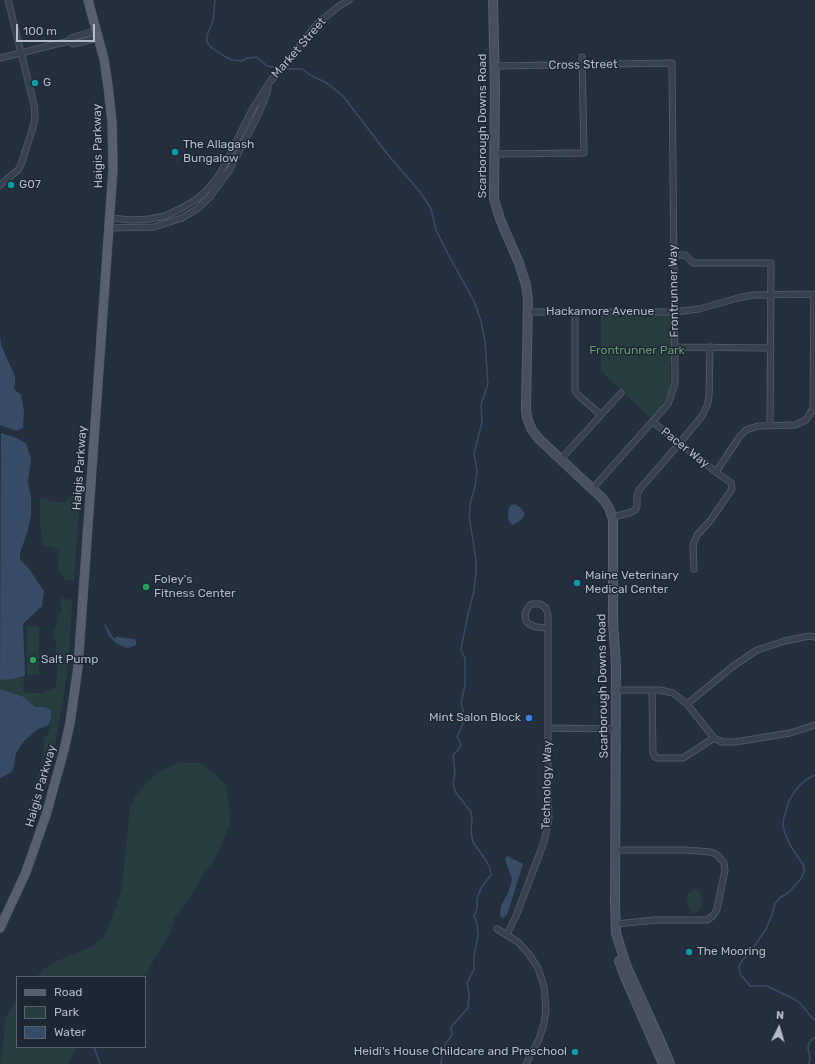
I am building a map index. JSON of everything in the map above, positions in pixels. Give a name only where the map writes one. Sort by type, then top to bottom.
[{"type":"main road","name":"Haigis Parkway","points":[[0,928],[26,872],[46,815],[62,757],[71,715],[78,667],[113,164],[112,122],[106,72],[98,34],[88,0]]},
{"type":"street","points":[[0,185],[18,170],[21,165],[34,123],[34,105],[8,0]]},
{"type":"street","name":"Market Street","points":[[110,223],[149,219],[175,211],[197,199],[209,188],[220,174],[252,110],[269,83],[318,23],[349,0]]},
{"type":"street","name":"Scarborough Downs Road","points":[[493,0],[495,66],[494,199],[496,208],[514,249],[527,292],[527,418],[535,435],[593,488],[608,504],[614,525],[613,622],[616,649],[617,690],[615,938],[616,949],[622,970],[663,1064]]},
{"type":"street","points":[[0,58],[69,41],[71,38],[98,34]]},
{"type":"street","points":[[494,154],[584,153],[582,57]]},
{"type":"street","name":"Cross Street","points":[[495,66],[672,63]]},
{"type":"street","name":"Frontrunner Way","points":[[593,488],[668,404],[675,383],[672,63]]},
{"type":"street","name":"Market Street","points":[[110,223],[154,227],[182,218],[201,206],[219,186],[236,158],[265,99],[269,83]]},
{"type":"street","points":[[674,255],[685,255],[693,263],[771,263],[770,425]]},
{"type":"street","name":"Hackamore Avenue","points":[[528,312],[674,312],[699,309],[753,295],[815,294]]},
{"type":"street","name":"Pacer Way","points":[[653,422],[716,472],[742,433],[752,427],[799,424],[806,420],[813,409],[815,294]]},
{"type":"street","points":[[575,312],[575,390],[579,396],[601,415]]},
{"type":"street","points":[[675,347],[771,348]]},
{"type":"street","points":[[612,517],[635,510],[637,507],[637,495],[639,490],[680,444],[702,416],[707,406],[709,397],[710,347]]},
{"type":"street","points":[[560,459],[620,393]]},
{"type":"street","points":[[694,569],[694,545],[697,535],[710,521],[732,489],[731,483],[716,472]]},
{"type":"street","name":"Technology Way","points":[[507,934],[516,916],[547,829],[549,819],[548,615],[546,608],[540,604],[537,603],[529,606],[525,613],[528,624],[536,627],[548,628]]},
{"type":"street","points":[[687,704],[721,675],[757,650],[785,641],[809,636],[815,637]]},
{"type":"street","points":[[617,690],[652,690],[673,693],[687,704],[714,738],[722,742],[735,742],[790,733],[815,725]]},
{"type":"street","points":[[652,690],[652,753],[655,757],[683,758],[714,738]]},
{"type":"street","points":[[548,728],[616,729]]},
{"type":"street","points":[[616,850],[688,850],[710,852],[720,858],[724,863],[725,870],[717,909],[713,916],[707,920],[656,920],[616,928]]},
{"type":"street","name":"Scarborough Downs Road","points":[[616,928],[626,965],[670,1064]]},
{"type":"street","points":[[497,929],[507,934],[524,947],[542,979],[545,992],[546,1009],[544,1024],[539,1039],[526,1064]]},
{"type":"green space","name":"Frontrunner Park","points":[[601,314],[667,315],[671,316],[673,320],[673,359],[670,364],[670,388],[658,412],[652,419],[601,371]]},
{"type":"green space","points":[[78,487],[80,497],[74,581],[65,580],[59,571],[59,555],[57,549],[49,546],[43,547],[40,521],[40,500],[44,498],[51,501],[65,503]]},
{"type":"green space","points":[[63,598],[72,600],[70,644],[65,688],[55,744],[45,780],[43,781],[38,778],[44,748],[44,739],[49,733],[51,717],[44,707],[35,707],[23,697],[0,689],[0,680],[24,676],[23,691],[26,693],[43,693],[56,687],[56,643],[53,635],[53,629],[56,627],[58,617],[62,611],[60,602]]},
{"type":"green space","name":"Salt Pump","points":[[27,626],[39,626],[39,675],[27,675]]},
{"type":"green space","points":[[177,763],[201,763],[226,785],[230,824],[214,861],[202,876],[192,894],[175,917],[169,936],[144,976],[37,976],[50,964],[91,947],[104,938],[122,886],[130,808],[135,797],[147,782],[160,771]]},
{"type":"green space","points":[[695,889],[700,891],[703,907],[694,913],[690,911],[686,898],[688,893]]},
{"type":"green space","points":[[16,1000],[16,1048],[77,1048],[67,1064],[0,1064],[5,1018]]},
{"type":"water","points":[[0,335],[1,345],[15,376],[14,389],[21,395],[24,412],[23,428],[16,431],[0,425]]},
{"type":"water","points":[[1,433],[26,443],[31,459],[28,482],[31,497],[31,514],[28,530],[20,553],[20,559],[44,591],[42,606],[24,623],[23,626],[25,674],[24,676],[13,679],[0,680]]},
{"type":"water","points":[[514,504],[521,508],[525,514],[521,520],[513,525],[510,523],[508,517],[509,507]]},
{"type":"water","points":[[104,624],[114,639],[117,637],[134,639],[136,641],[136,645],[128,648],[117,644],[109,636]]},
{"type":"water","points":[[0,689],[24,697],[35,707],[44,707],[49,709],[51,711],[51,717],[47,726],[38,729],[24,741],[16,753],[12,772],[0,778]]},
{"type":"water","points":[[507,856],[523,864],[508,912],[505,917],[502,918],[500,916],[501,906],[509,891],[512,879],[505,859]]},
{"type":"waterway","points":[[215,0],[213,21],[207,35],[207,42],[212,48],[232,60],[242,61],[247,58],[257,57],[267,66],[279,68]]},
{"type":"waterway","points":[[283,69],[302,69],[312,76],[327,83],[343,96],[389,156],[421,193],[431,209],[436,230],[474,301],[481,321],[485,342],[488,384],[481,404],[482,422],[474,453],[477,471],[469,515],[476,560],[476,572],[474,591],[461,649],[465,659],[465,685],[461,704],[464,721],[457,737],[461,744],[459,749],[453,755],[455,773],[453,784],[456,793],[471,812],[471,832],[473,842],[490,868],[491,875],[481,888],[477,899],[477,909],[474,916],[477,924],[478,936],[474,956],[474,969],[467,983],[469,994],[468,1008],[451,1027],[452,1035],[446,1043],[442,1054],[441,1064]]},
{"type":"waterway","points":[[815,775],[807,779],[793,794],[784,817],[783,826],[785,833],[790,845],[804,866],[804,872],[801,879],[789,892],[775,903],[766,929],[751,951],[741,962],[739,967],[740,974],[750,986],[767,986],[794,999],[800,1003],[815,1021]]},
{"type":"waterway","points":[[809,1064],[809,1043],[815,1037]]},
{"type":"waterway","points":[[94,1048],[100,1064]]},
{"type":"place","name":"G","points":[[35,83]]},
{"type":"place","name":"The Allagash Bungalow","points":[[175,152]]},
{"type":"place","name":"G07","points":[[11,185]]},
{"type":"place","name":"Maine Veterinary Medical Center","points":[[577,583]]},
{"type":"place","name":"Foley's Fitness Center","points":[[146,587]]},
{"type":"place","name":"Salt Pump","points":[[33,660]]},
{"type":"place","name":"Mint Salon Block","points":[[529,718]]},
{"type":"place","name":"The Mooring","points":[[689,952]]},
{"type":"place","name":"Heidi's House Childcare and Preschool","points":[[575,1052]]}]
